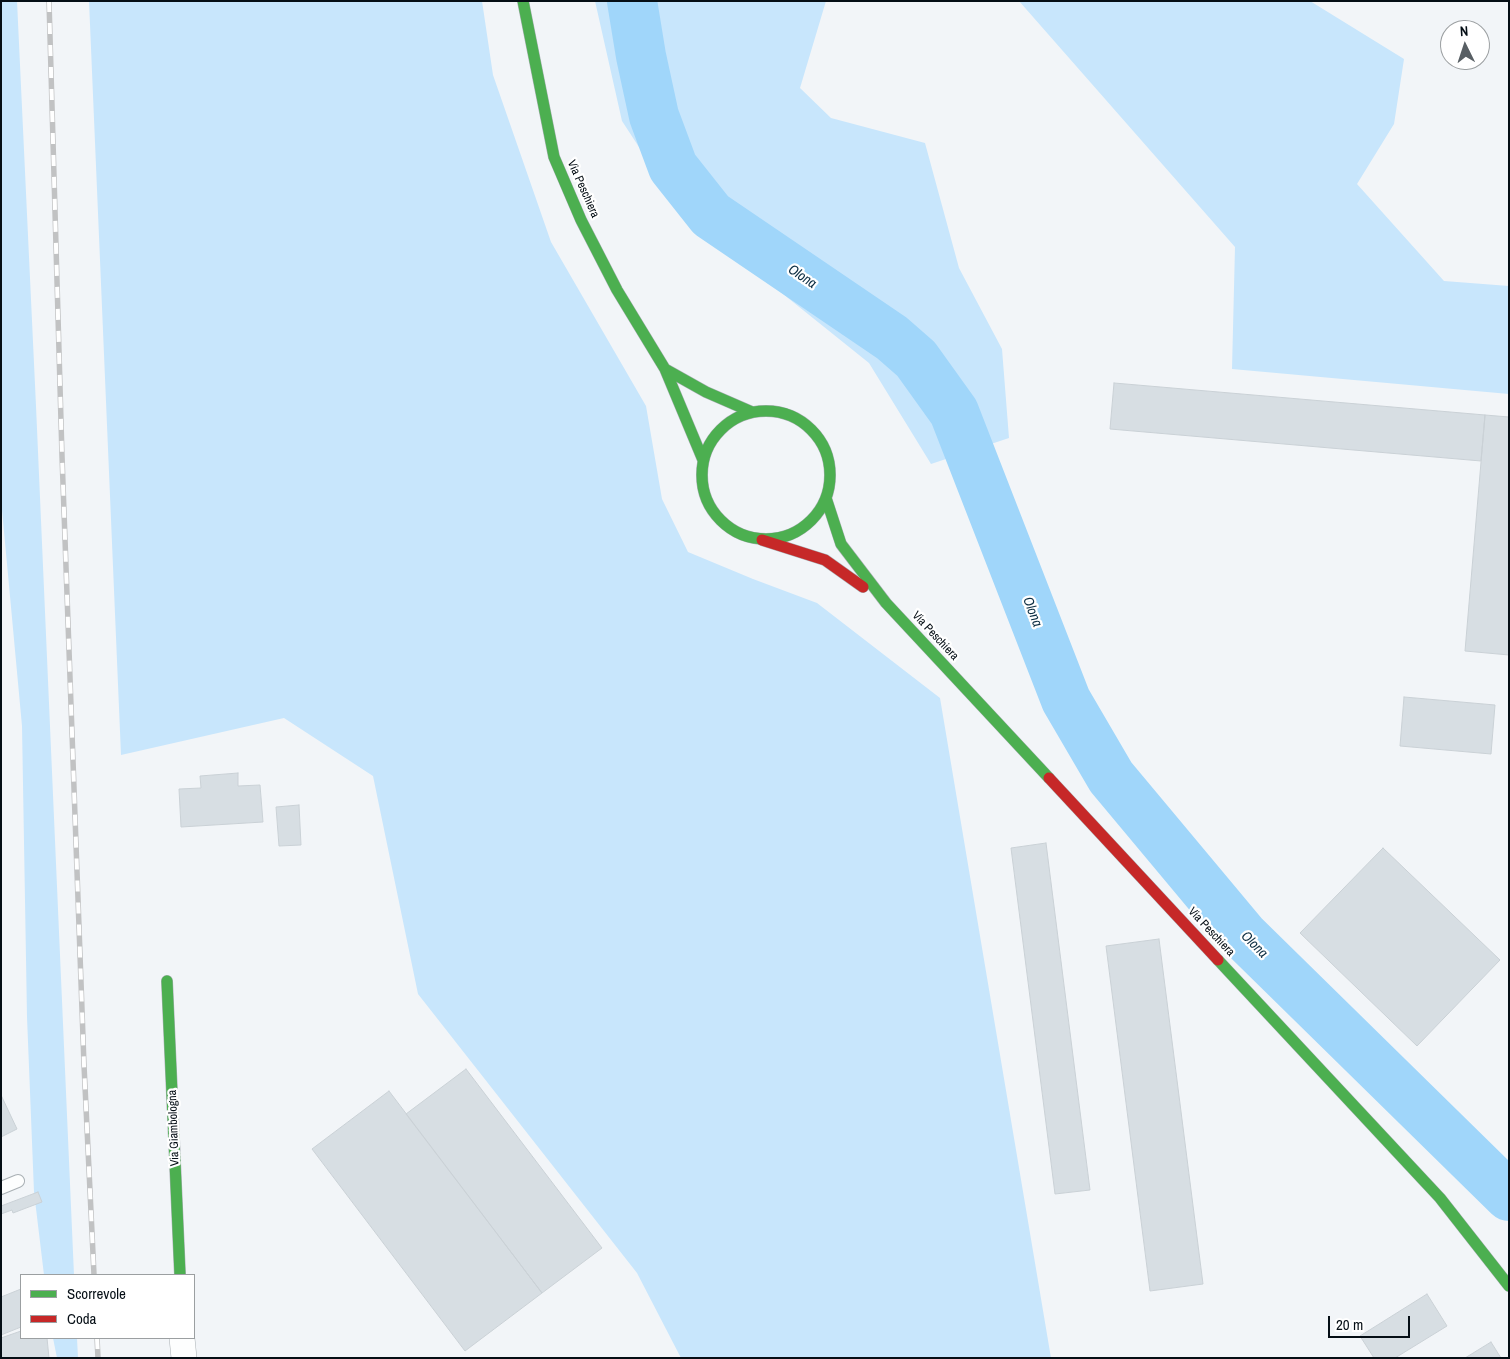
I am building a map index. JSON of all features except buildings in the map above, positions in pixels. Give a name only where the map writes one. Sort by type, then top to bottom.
[{"type":"main road","name":"Via Peschiera","points":[[523,1],[554,157],[581,220],[617,290],[665,369],[703,460]]},
{"type":"main road","name":"Via Peschiera","points":[[665,369],[706,392],[752,412]]},
{"type":"main road","name":"Via Peschiera","points":[[755,538],[777,538],[798,530],[815,516],[826,498],[830,476],[828,455],[821,442],[803,421],[785,414],[768,411],[752,412],[735,418],[721,429],[710,444],[703,460],[702,481],[708,501],[719,518],[735,531],[755,538],[825,560],[886,603]]},
{"type":"main road","name":"Via Peschiera","points":[[826,498],[841,544],[886,603],[1440,1198],[1509,1286]]},
{"type":"main road","name":"Via Giambologna","points":[[167,981],[180,1274]]},
{"type":"street","points":[[182,1339],[184,1358]]},
{"type":"lane","points":[[1,1188],[18,1181]]},
{"type":"shaded area","points":[[1,1],[17,1],[74,1274],[44,1274],[34,1192],[27,1017],[22,726],[1,499]]},
{"type":"shaded area","points":[[89,1],[482,1],[493,75],[551,242],[646,406],[662,499],[688,552],[817,603],[940,698],[1051,1358],[681,1358],[637,1273],[418,994],[373,776],[284,718],[121,755]]},
{"type":"shaded area","points":[[595,1],[826,1],[800,88],[831,118],[925,143],[959,268],[1002,349],[1009,438],[931,464],[869,363],[682,213],[622,121]]},
{"type":"shaded area","points":[[1019,1],[1310,1],[1404,59],[1394,124],[1357,184],[1444,281],[1509,286],[1509,394],[1232,369],[1235,247]]},
{"type":"shaded area","points":[[53,1339],[77,1339],[78,1358],[57,1358]]},
{"type":"waterway","name":"Olona","points":[[632,1],[654,116],[673,167],[711,215],[892,338],[916,359],[954,412],[1066,700],[1111,777],[1243,935],[1509,1196]]},
{"type":"railway","points":[[49,1],[62,456],[84,1065],[94,1274]]},
{"type":"railway","points":[[97,1339],[98,1358]]},
{"type":"traffic: fast","points":[[523,1],[554,157],[581,220],[617,290],[665,369],[703,460]]},
{"type":"traffic: fast","points":[[665,369],[706,392],[752,412]]},
{"type":"traffic: fast","points":[[766,411],[790,416],[811,430],[825,451],[830,475],[825,499],[811,520],[790,534],[766,539],[742,534],[721,520],[707,499],[702,475],[707,451],[721,430],[742,416],[766,411]]},
{"type":"traffic: fast","points":[[826,498],[841,544],[886,603],[1049,778]]},
{"type":"traffic: fast","points":[[1218,960],[1440,1198],[1509,1286]]},
{"type":"traffic: fast","points":[[167,981],[180,1274]]},
{"type":"traffic: jam","points":[[762,540],[825,560],[863,587]]},
{"type":"traffic: jam","points":[[1049,778],[1218,960]]}]
